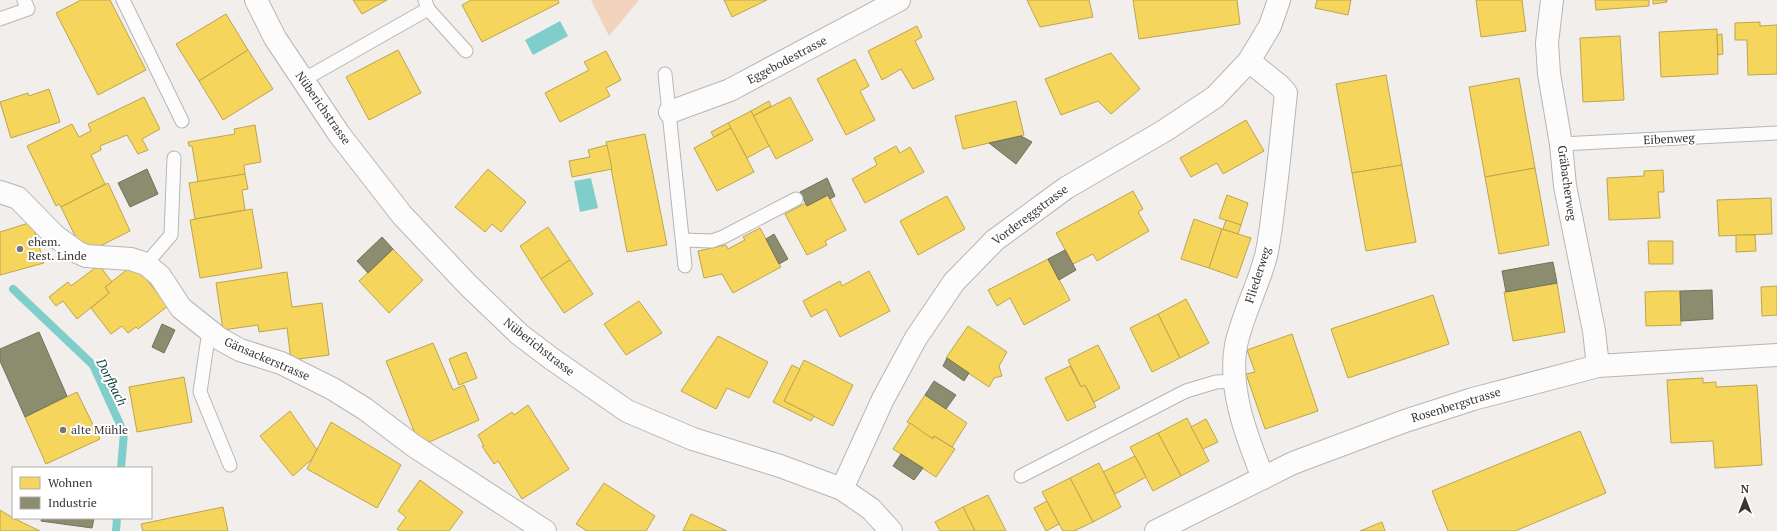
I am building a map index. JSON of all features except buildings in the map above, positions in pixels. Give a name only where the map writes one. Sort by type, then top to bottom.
[{"type":"street","name":"Nüberichstrasse","points":[[256,0],[275,38],[303,80],[340,134],[402,214],[468,285],[518,334],[627,411],[693,439],[780,466],[842,489],[871,509],[891,531]]},
{"type":"street","name":"Eggebodestrasse","points":[[670,112],[730,90],[899,0]]},
{"type":"street","name":"Vordereggstrasse","points":[[842,489],[883,399],[916,338],[959,276],[995,240],[1066,188],[1164,131],[1215,96],[1249,61],[1270,26],[1279,0]]},
{"type":"street","name":"Gräbacherweg","points":[[1552,0],[1548,43],[1549,74],[1561,144],[1565,186],[1592,324],[1598,366]]},
{"type":"street","name":"Fliederweg","points":[[1249,61],[1280,86],[1286,93],[1270,234],[1266,256],[1247,306],[1236,346],[1235,381],[1238,402],[1263,478]]},
{"type":"street","name":"Gänsackerstrasse","points":[[0,192],[18,198],[56,236],[77,252],[86,256],[131,259],[146,264],[160,276],[181,308],[209,331],[240,350],[281,363],[333,389],[365,409],[414,446],[545,531]]},
{"type":"street","name":"Rosenbergstrasse","points":[[1156,531],[1293,463],[1405,421],[1473,399],[1598,366],[1777,355]]},
{"type":"lane","points":[[0,18],[28,9],[24,0]]},
{"type":"lane","points":[[123,0],[182,121]]},
{"type":"lane","points":[[303,80],[426,5],[466,51]]},
{"type":"lane","points":[[665,74],[685,266]]},
{"type":"lane","name":"Eibenweg","points":[[1561,144],[1777,134]]},
{"type":"lane","points":[[146,264],[171,235],[174,158]]},
{"type":"lane","points":[[683,240],[712,241],[723,237],[796,199]]},
{"type":"lane","points":[[209,331],[200,392],[230,466]]},
{"type":"lane","points":[[1020,476],[1186,391],[1216,382],[1235,381]]},
{"type":"shaded area","points":[[591,0],[639,0],[609,36]]},
{"type":"water","points":[[560,21],[568,36],[533,55],[525,40]]},
{"type":"water","points":[[591,178],[598,208],[580,212],[574,181]]},
{"type":"waterway","name":"Dorfbach","points":[[13,289],[93,365],[124,433],[121,467]]},
{"type":"waterway","name":"Dorfbach","points":[[116,531],[117,519]]},
{"type":"place","name":"ehem. Rest. Linde","points":[[20,249]]},
{"type":"place","name":"alte Mühle","points":[[63,430]]}]
